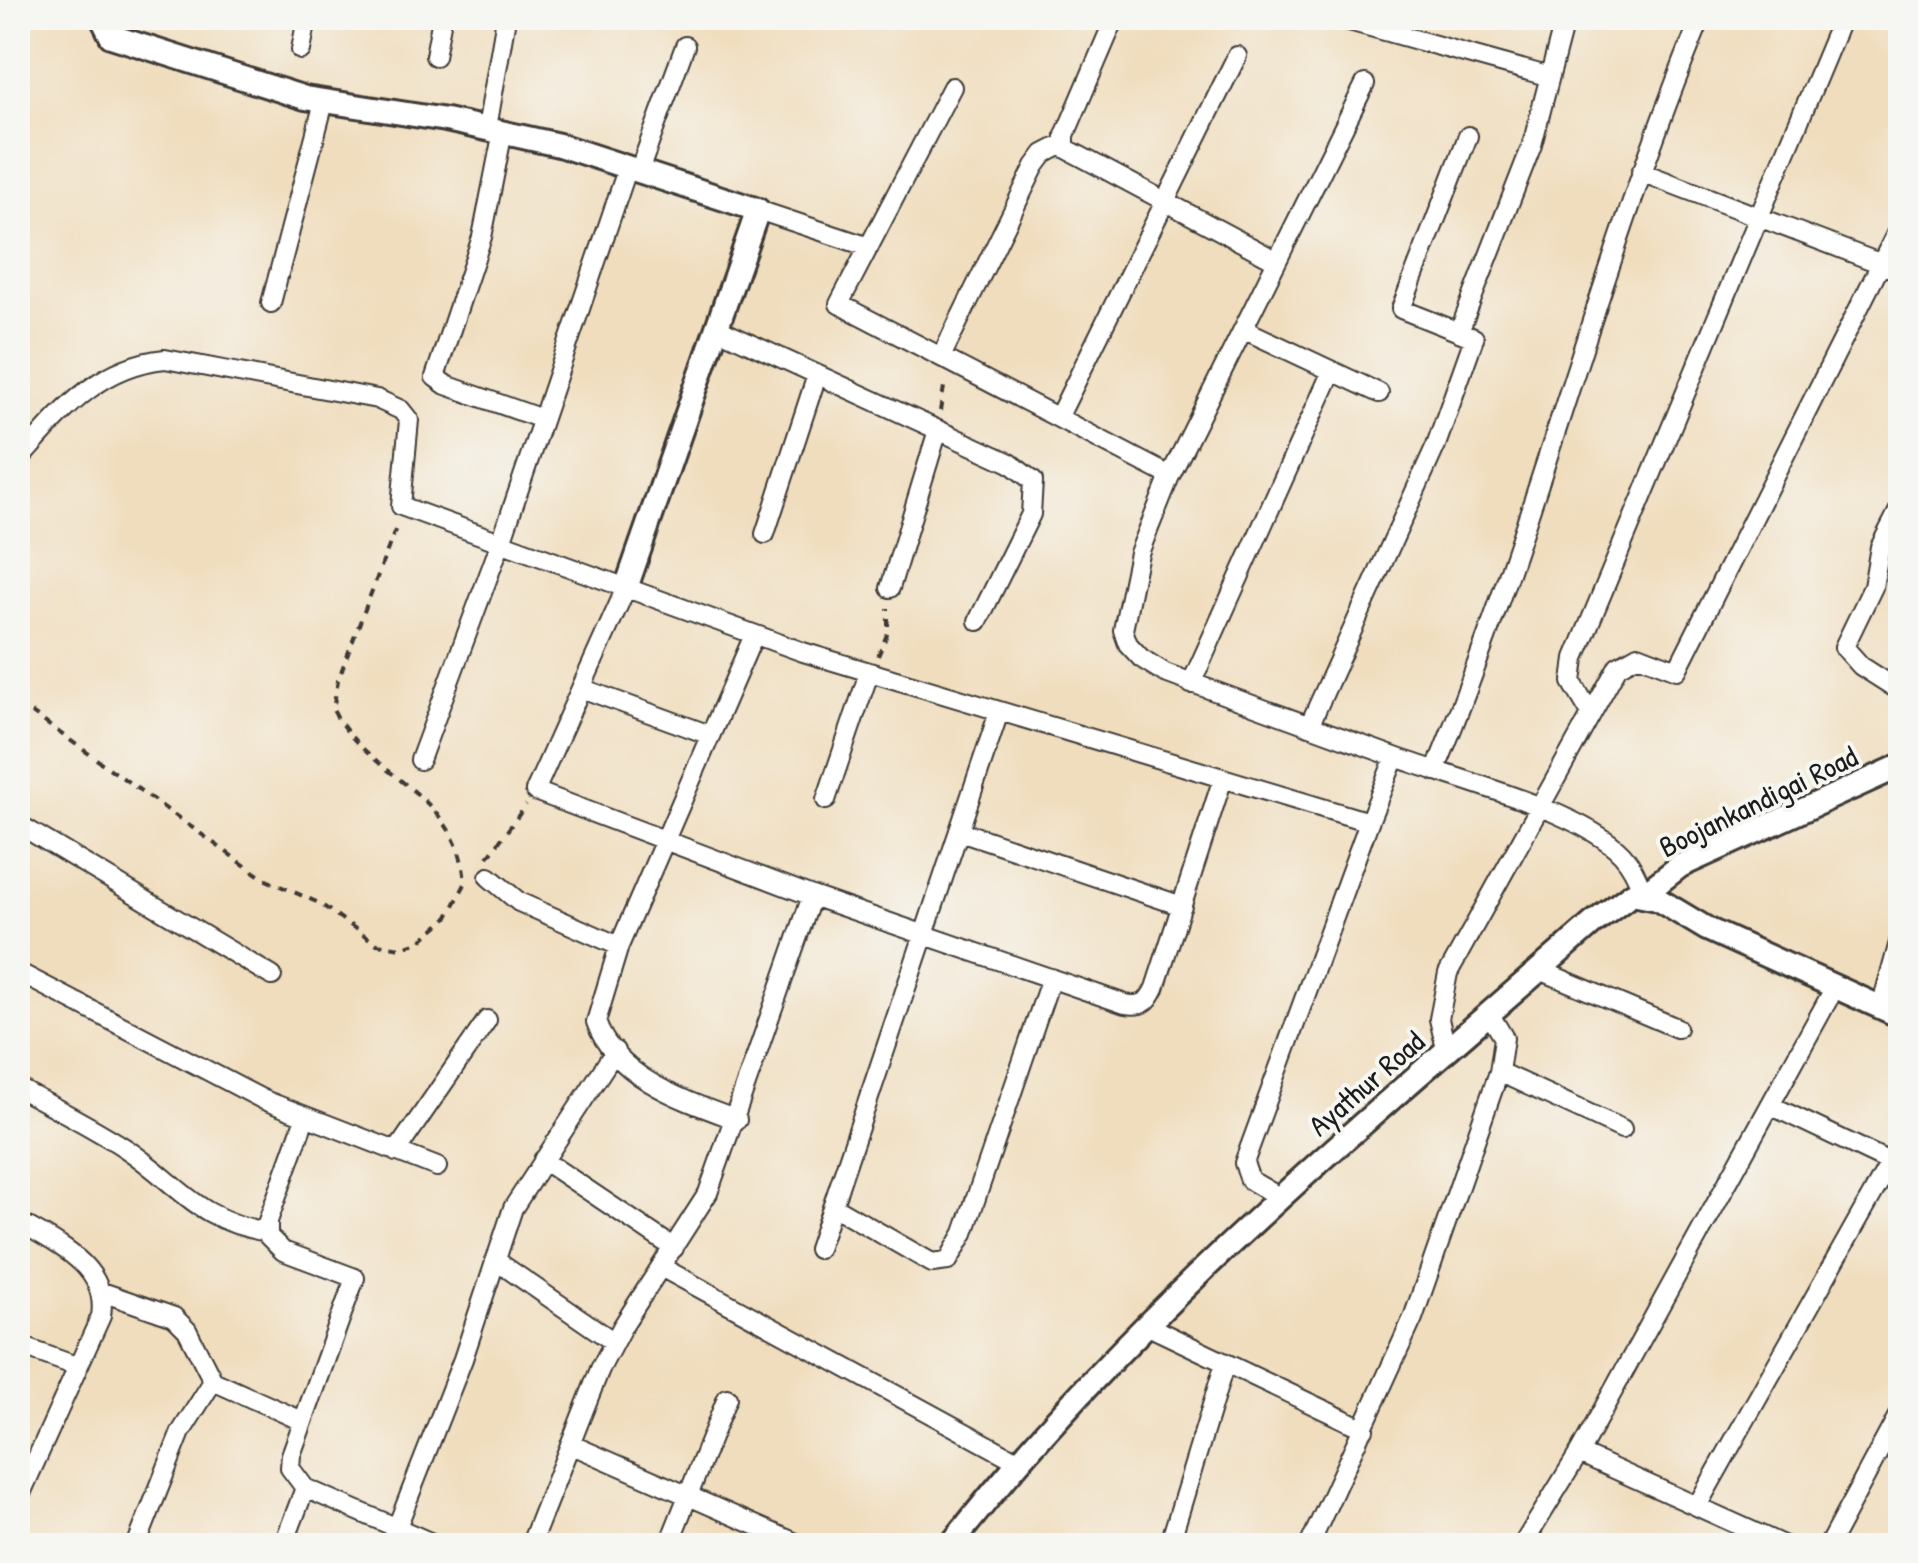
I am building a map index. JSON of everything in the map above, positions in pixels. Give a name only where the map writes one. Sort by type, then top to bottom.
[{"type":"street","points":[[102,18],[104,29],[124,42],[324,102],[495,130],[634,169],[869,247]]},
{"type":"street","points":[[301,50],[307,18]]},
{"type":"street","points":[[436,56],[442,18]]},
{"type":"street","points":[[506,18],[482,237],[435,377],[446,385],[542,419]]},
{"type":"street","points":[[947,360],[1035,166],[1044,154],[1065,144],[1115,18]]},
{"type":"street","points":[[1338,18],[1546,76]]},
{"type":"street","points":[[1459,332],[1532,144],[1546,76],[1566,18]]},
{"type":"street","points":[[1435,772],[1502,599],[1642,172],[1701,18]]},
{"type":"street","points":[[1591,714],[1572,682],[1576,658],[1842,18]]},
{"type":"street","points":[[420,760],[634,169],[685,46]]},
{"type":"street","points":[[1058,418],[1238,56]]},
{"type":"street","points":[[1364,84],[1170,476],[1139,553],[1123,630],[1128,644],[1141,658],[1191,684],[1585,828],[1620,852],[1644,894],[1890,1011],[1900,939]]},
{"type":"street","points":[[952,87],[839,304],[1170,476]]},
{"type":"street","points":[[272,303],[324,102]]},
{"type":"street","points":[[1310,726],[1454,400],[1474,338],[1402,309],[1468,136]]},
{"type":"street","points":[[1065,144],[1070,154],[1277,260]]},
{"type":"street","points":[[1642,172],[1892,268]]},
{"type":"street","points":[[758,210],[626,588],[536,791],[812,896],[1138,1006],[1148,1002],[1223,778]]},
{"type":"street","points":[[1446,1053],[1439,1019],[1448,973],[1538,809],[1591,714],[1627,660],[1638,655],[1677,670],[1892,268],[1900,226]]},
{"type":"street","points":[[716,328],[1010,463],[1033,481],[1031,514],[978,621]]},
{"type":"street","points":[[1243,328],[1379,394]]},
{"type":"street","points":[[18,461],[58,415],[104,377],[133,362],[165,359],[376,399],[401,410],[409,420],[402,506],[869,673],[1369,822]]},
{"type":"street","points":[[1191,684],[1332,371]]},
{"type":"street","points":[[766,534],[817,374]]},
{"type":"street","points":[[890,588],[938,430]]},
{"type":"street","points":[[1900,508],[1880,547],[1873,587],[1844,647],[1861,666],[1900,690]]},
{"type":"street","points":[[737,1120],[656,1086],[615,1051],[596,1022],[619,946],[754,635]]},
{"type":"street","points":[[826,800],[869,673]]},
{"type":"street","points":[[581,688],[710,735]]},
{"type":"street","points":[[818,1250],[927,936],[999,712]]},
{"type":"street","points":[[1278,1198],[1250,1180],[1244,1164],[1395,757]]},
{"type":"street","name":"Boojankandigai Road","points":[[1644,894],[1680,866],[1900,766]]},
{"type":"street","points":[[18,824],[272,976]]},
{"type":"street","points":[[960,832],[1182,906]]},
{"type":"street","points":[[484,871],[519,902],[619,946]]},
{"type":"street","name":"Ayathur Road","points":[[950,1546],[1017,1461],[1146,1326],[1278,1198],[1540,970],[1632,894],[1644,894]]},
{"type":"street","points":[[530,1546],[614,1342],[708,1193],[737,1120],[812,896]]},
{"type":"street","points":[[1540,970],[1677,1028]]},
{"type":"street","points":[[18,972],[209,1073],[305,1118],[437,1166]]},
{"type":"street","points":[[833,1206],[932,1263],[948,1261],[964,1233],[1051,978]]},
{"type":"street","points":[[1522,1546],[1579,1453],[1834,987]]},
{"type":"street","points":[[1309,1546],[1413,1318],[1499,1072],[1504,1038],[1490,1016]]},
{"type":"street","points":[[396,1152],[486,1020]]},
{"type":"street","points":[[397,1527],[463,1359],[513,1208],[615,1051]]},
{"type":"street","points":[[1499,1072],[1622,1130]]},
{"type":"street","points":[[18,1088],[127,1149],[200,1208],[231,1225],[268,1232],[283,1250],[355,1278],[302,1421],[290,1468],[305,1488],[440,1546]]},
{"type":"street","points":[[1697,1506],[1896,1165],[1770,1105]]},
{"type":"street","points":[[268,1232],[305,1118]]},
{"type":"street","points":[[542,1160],[674,1248]]},
{"type":"street","points":[[18,1221],[88,1269],[102,1292],[101,1316],[18,1500]]},
{"type":"street","points":[[495,1260],[614,1342]]},
{"type":"street","points":[[662,1267],[1017,1461]]},
{"type":"street","points":[[102,1292],[174,1317],[187,1330],[212,1381],[302,1421]]},
{"type":"street","points":[[1146,1326],[1364,1429]]},
{"type":"street","points":[[18,1344],[76,1366]]},
{"type":"street","points":[[1169,1546],[1225,1363]]},
{"type":"street","points":[[136,1546],[180,1432],[212,1381]]},
{"type":"street","points":[[668,1546],[727,1398]]},
{"type":"street","points":[[1828,1546],[1900,1412]]},
{"type":"street","points":[[570,1444],[803,1546]]},
{"type":"street","points":[[1579,1453],[1785,1546]]},
{"type":"street","points":[[283,1546],[305,1488]]},
{"type":"path","points":[[938,430],[947,360]]},
{"type":"path","points":[[18,704],[264,879],[318,903],[377,944],[401,948],[421,941],[448,917],[465,884],[454,839],[414,788],[360,749],[334,710],[338,680],[386,559],[402,506]]},
{"type":"path","points":[[869,673],[888,632],[890,588]]},
{"type":"path","points":[[484,871],[536,791]]}]
